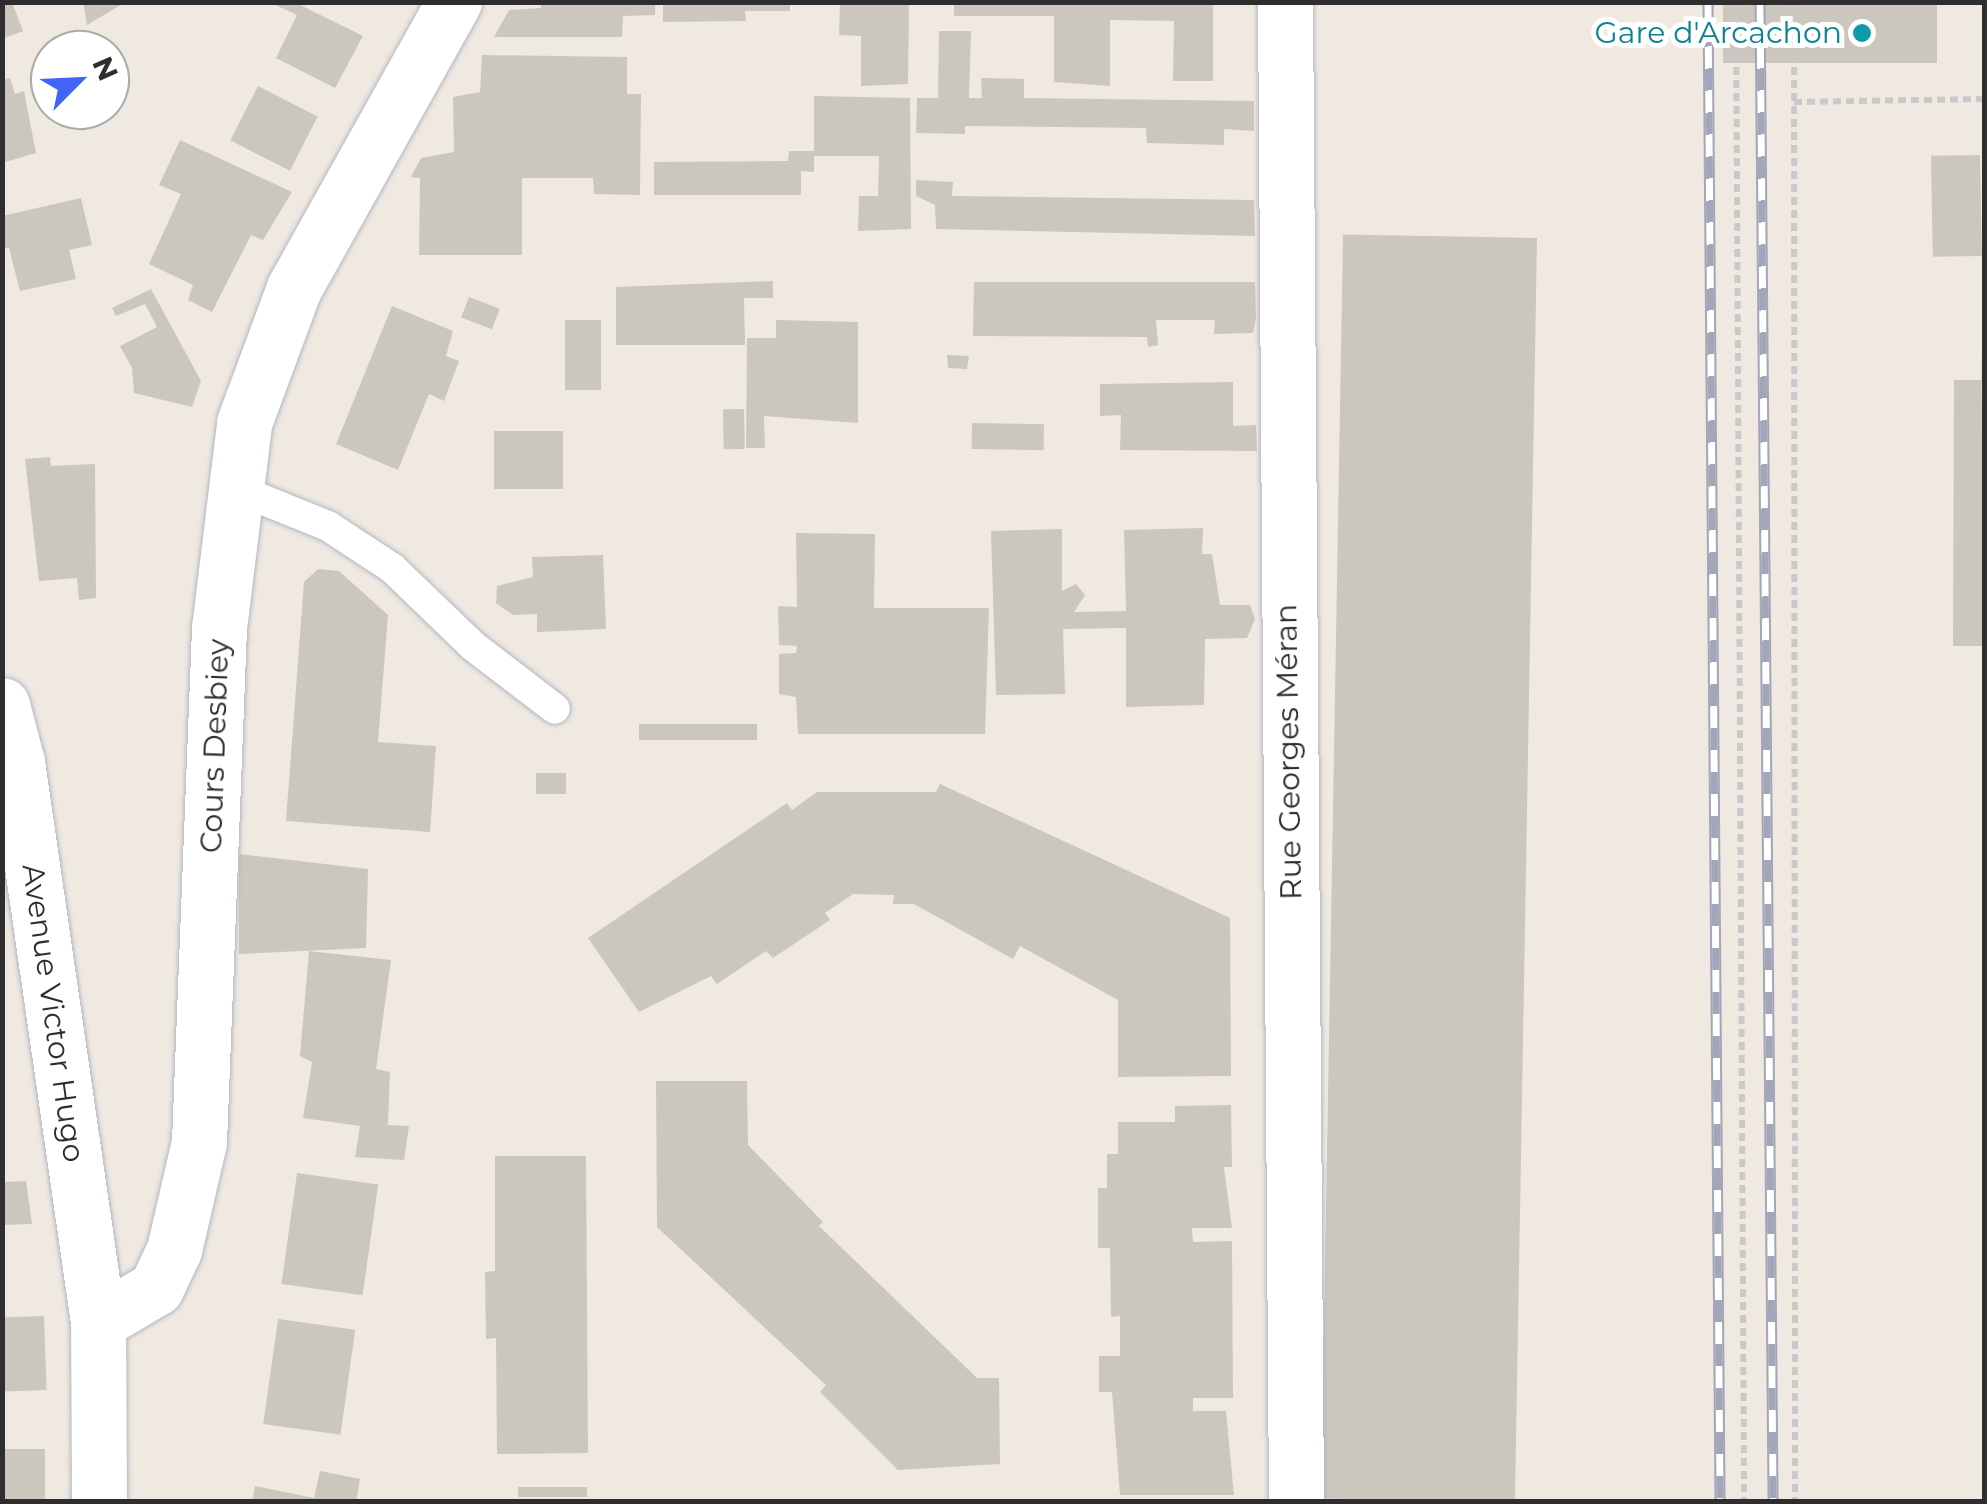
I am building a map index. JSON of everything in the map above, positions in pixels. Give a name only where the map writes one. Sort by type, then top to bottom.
[{"type":"street","name":"Cours Desbiey","points":[[98,1322],[156,1288],[174,1250],[199,1142],[219,628],[244,423],[294,288],[454,2]]},
{"type":"street","name":"Rue Georges Méran","points":[[1286,2],[1296,1502]]},
{"type":"street","name":"Avenue Victor Hugo","points":[[2,705],[98,1322]]},
{"type":"street","points":[[98,1322],[99,1502]]},
{"type":"lane","points":[[234,488],[328,526],[392,568],[474,646],[555,709]]},
{"type":"path","points":[[1736,2],[1744,1502]]},
{"type":"path","points":[[1794,2],[1795,1502]]},
{"type":"path","points":[[1794,102],[1984,99]]},
{"type":"building","points":[[2,2],[12,2],[23,31],[2,39]]},
{"type":"building","points":[[83,2],[126,2],[87,25]]},
{"type":"building","points":[[269,2],[294,2],[363,36],[335,88],[276,58],[297,15]]},
{"type":"building","points":[[541,2],[655,2],[655,15],[623,16],[622,37],[494,37],[509,10],[541,8]]},
{"type":"building","points":[[663,2],[790,2],[790,11],[745,11],[746,21],[663,22]]},
{"type":"building","points":[[840,2],[909,2],[908,84],[861,86],[861,36],[839,35]]},
{"type":"building","points":[[954,2],[1213,2],[1213,81],[1173,81],[1174,21],[1110,20],[1110,86],[1054,82],[1054,16],[954,16]]},
{"type":"building","points":[[1723,2],[1937,2],[1937,63],[1723,63]]},
{"type":"building","points":[[939,31],[971,31],[969,98],[982,98],[981,78],[1024,79],[1024,98],[1254,101],[1254,131],[1224,129],[1224,145],[1147,143],[1146,128],[965,126],[965,134],[916,133],[917,98],[938,98]]},
{"type":"building","points":[[482,55],[627,57],[627,94],[641,94],[640,195],[594,194],[593,178],[522,178],[522,255],[419,255],[420,178],[411,177],[421,158],[454,152],[453,97],[480,92]]},
{"type":"building","points":[[10,78],[15,94],[24,91],[36,153],[2,163],[2,80]]},
{"type":"building","points":[[258,86],[318,116],[290,171],[230,140]]},
{"type":"building","points":[[814,96],[910,98],[911,229],[858,231],[859,196],[878,196],[879,156],[814,156],[814,172],[801,171],[801,195],[654,195],[654,162],[788,161],[789,151],[814,151]]},
{"type":"building","points":[[180,140],[292,192],[263,240],[251,235],[212,312],[188,300],[193,285],[149,264],[181,194],[159,185]]},
{"type":"building","points":[[1980,155],[1982,256],[1933,257],[1931,156]]},
{"type":"building","points":[[916,180],[953,182],[952,196],[1254,200],[1255,236],[936,229],[935,205],[916,196]]},
{"type":"building","points":[[81,198],[92,245],[69,250],[76,279],[20,291],[9,248],[2,249],[2,216]]},
{"type":"building","points":[[1343,235],[1537,238],[1515,1502],[1321,1498]]},
{"type":"building","points":[[773,281],[773,298],[744,298],[745,345],[616,345],[616,287]]},
{"type":"building","points":[[974,282],[1255,282],[1256,318],[1253,333],[1214,334],[1215,320],[1156,320],[1158,345],[1148,347],[1147,337],[973,336]]},
{"type":"building","points":[[151,289],[201,381],[192,407],[134,393],[132,368],[120,346],[157,327],[145,304],[116,316],[112,308]]},
{"type":"building","points":[[469,297],[500,309],[492,329],[461,318]]},
{"type":"building","points":[[392,306],[453,331],[446,356],[459,361],[444,401],[429,394],[398,470],[336,444]]},
{"type":"building","points":[[565,320],[601,320],[601,390],[565,390]]},
{"type":"building","points":[[776,320],[858,322],[858,423],[764,416],[765,448],[746,448],[747,338],[776,338]]},
{"type":"building","points":[[1981,334],[1984,646],[1953,646],[1954,380],[1981,380]]},
{"type":"building","points":[[947,355],[969,356],[967,369],[948,368]]},
{"type":"building","points":[[1233,382],[1233,426],[1256,425],[1257,451],[1120,450],[1121,415],[1100,416],[1100,384]]},
{"type":"building","points":[[723,409],[744,409],[745,449],[724,449]]},
{"type":"building","points":[[972,423],[1044,424],[1044,450],[972,449]]},
{"type":"building","points":[[494,431],[563,431],[563,489],[494,489]]},
{"type":"building","points":[[50,457],[51,466],[95,464],[96,598],[79,600],[77,578],[39,581],[25,459]]},
{"type":"building","points":[[1203,528],[1202,554],[1212,554],[1220,605],[1250,605],[1255,619],[1247,638],[1205,639],[1204,705],[1126,707],[1126,628],[1063,629],[1065,694],[996,695],[991,531],[1062,529],[1062,591],[1076,584],[1085,595],[1074,612],[1126,611],[1124,530]]},
{"type":"building","points":[[796,533],[875,534],[874,608],[989,608],[985,734],[798,734],[796,697],[779,694],[779,654],[796,653],[797,646],[779,645],[778,606],[797,607]]},
{"type":"building","points":[[603,555],[606,629],[537,632],[537,614],[513,615],[496,603],[497,586],[533,577],[532,557]]},
{"type":"building","points":[[318,569],[339,571],[388,615],[378,742],[436,746],[430,832],[286,821],[304,582]]},
{"type":"building","points":[[639,724],[757,724],[757,740],[639,740]]},
{"type":"building","points":[[536,773],[566,773],[566,794],[536,794]]},
{"type":"building","points":[[940,784],[1230,918],[1231,1076],[1118,1077],[1118,1000],[1020,946],[1013,959],[914,904],[893,904],[894,895],[853,894],[825,913],[830,920],[773,958],[766,951],[717,984],[711,976],[639,1012],[588,938],[787,803],[792,810],[817,792],[936,792]]},
{"type":"building","points":[[239,854],[368,869],[366,948],[239,954]]},
{"type":"building","points":[[309,951],[391,960],[376,1069],[390,1072],[388,1125],[409,1126],[404,1160],[355,1157],[360,1126],[303,1118],[312,1062],[300,1056]]},
{"type":"building","points":[[656,1081],[747,1081],[748,1145],[823,1222],[819,1226],[977,1378],[999,1378],[1000,1464],[898,1470],[820,1392],[826,1385],[657,1227]]},
{"type":"building","points":[[1231,1105],[1232,1167],[1224,1167],[1232,1228],[1192,1228],[1193,1242],[1232,1241],[1233,1398],[1193,1398],[1193,1411],[1226,1411],[1234,1495],[1120,1495],[1112,1392],[1099,1392],[1099,1356],[1120,1356],[1120,1316],[1111,1317],[1110,1248],[1098,1248],[1098,1188],[1107,1188],[1107,1154],[1118,1154],[1118,1122],[1175,1122],[1175,1106]]},
{"type":"building","points":[[495,1156],[586,1156],[588,1453],[497,1454],[496,1338],[486,1339],[485,1272],[495,1271]]},
{"type":"building","points":[[297,1173],[378,1184],[363,1295],[281,1284]]},
{"type":"building","points":[[26,1181],[32,1224],[2,1225],[2,1182]]},
{"type":"building","points":[[44,1316],[47,1390],[5,1391],[2,1317]]},
{"type":"building","points":[[278,1319],[355,1330],[340,1435],[263,1424]]},
{"type":"building","points":[[2,1449],[45,1449],[45,1502],[2,1502]]},
{"type":"building","points":[[320,1471],[360,1479],[356,1502],[252,1502],[255,1486],[314,1498]]},
{"type":"building","points":[[518,1487],[587,1487],[587,1497],[518,1497]]},
{"type":"railway","points":[[1708,2],[1720,1502]]},
{"type":"railway","points":[[1760,2],[1773,1502]]},
{"type":"place","name":"Gare d'Arcachon","points":[[1862,33]]}]
